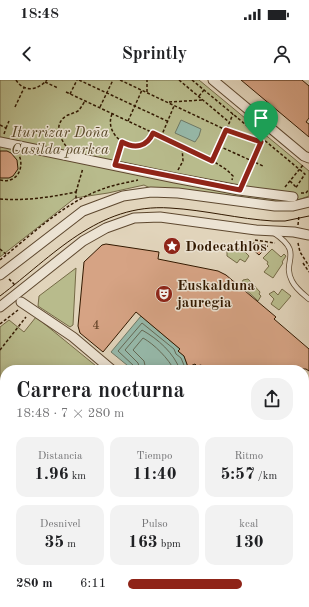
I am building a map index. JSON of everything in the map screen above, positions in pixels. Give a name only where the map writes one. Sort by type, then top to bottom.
[{"type":"street","points":[[213,80],[304,156],[309,158]]},
{"type":"street","points":[[1,142],[175,178],[240,190],[298,198],[309,202]]},
{"type":"street","points":[[0,275],[83,211],[123,196],[151,192],[178,193],[275,206],[298,198]]},
{"type":"street","points":[[0,307],[83,241],[106,228],[134,218],[160,217],[272,232],[309,235]]},
{"type":"street","points":[[26,305],[73,337],[106,365]]},
{"type":"lane","points":[[272,232],[286,243],[290,250],[291,257],[289,273],[291,281],[309,300]]},
{"type":"path","points":[[16,80],[24,88],[31,90],[39,87],[46,81],[58,88]]},
{"type":"path","points":[[70,94],[78,80],[167,121]]},
{"type":"path","points":[[100,108],[113,80]]},
{"type":"path","points":[[120,80],[226,130],[261,142]]},
{"type":"path","points":[[147,80],[147,92]]},
{"type":"path","points":[[179,80],[229,122]]},
{"type":"path","points":[[192,80],[305,174],[296,187],[298,198]]},
{"type":"path","points":[[15,107],[24,88]]},
{"type":"path","points":[[128,121],[142,90]]},
{"type":"path","points":[[199,96],[204,90]]},
{"type":"path","points":[[66,92],[212,161],[234,176],[230,188]]},
{"type":"path","points":[[167,102],[203,100]]},
{"type":"path","points":[[71,156],[59,134],[59,126],[62,119],[77,112],[85,101]]},
{"type":"path","points":[[161,136],[174,106]]},
{"type":"path","points":[[112,114],[110,128],[122,142],[134,146],[140,145],[148,142],[153,133]]},
{"type":"path","points":[[212,161],[233,114]]},
{"type":"path","points":[[1,142],[9,121]]},
{"type":"path","points":[[0,125],[6,128]]},
{"type":"path","points":[[240,190],[263,139]]},
{"type":"path","points":[[115,165],[122,142]]},
{"type":"path","points":[[219,146],[263,166]]},
{"type":"path","points":[[175,178],[183,161],[182,147]]},
{"type":"path","points":[[0,180],[12,180],[18,174],[21,165],[19,154]]},
{"type":"path","points":[[76,199],[76,192],[86,159]]},
{"type":"path","points":[[290,181],[296,187],[298,198],[298,242],[300,252],[309,266]]},
{"type":"path","points":[[298,198],[309,189]]},
{"type":"path","points":[[0,198],[13,200],[39,199],[76,192]]},
{"type":"path","points":[[255,240],[276,243]]},
{"type":"path","points":[[0,249],[12,259]]},
{"type":"path","points":[[303,263],[309,272]]},
{"type":"path","points":[[0,324],[26,305]]},
{"type":"path","points":[[0,350],[26,305]]},
{"type":"green space","name":"Iturrizar Doña Casilda parkea","points":[[0,80],[199,80],[309,171],[309,196],[295,201],[279,202],[152,189],[144,185],[75,198],[0,257]]},
{"type":"green space","points":[[227,249],[245,252],[249,256],[245,262],[240,259],[237,263],[227,256]]},
{"type":"green space","points":[[272,249],[281,257],[284,254],[286,256],[273,278],[264,272],[269,266],[267,264],[268,262],[263,258]]},
{"type":"green space","points":[[76,268],[73,325],[70,327],[38,306],[39,296]]},
{"type":"green space","points":[[248,279],[260,292],[259,294],[261,296],[258,301],[241,285],[243,280]]},
{"type":"green space","points":[[282,289],[291,296],[279,310],[271,304],[274,299],[269,294],[274,291],[278,295]]},
{"type":"green space","points":[[36,317],[95,365],[0,365],[0,327],[9,320],[24,332]]},
{"type":"water","points":[[181,120],[201,129],[195,142],[175,133]]},
{"type":"water","points":[[141,316],[180,349],[178,351],[184,356],[187,365],[127,365],[111,352]]},
{"type":"building","points":[[241,80],[302,80],[309,86],[309,118],[306,122],[309,124],[309,137]]},
{"type":"building","points":[[0,151],[7,151],[11,153],[17,160],[18,169],[13,176],[9,178],[0,178]]},
{"type":"building","points":[[253,243],[268,246],[259,255],[250,247]]},
{"type":"building","name":"Euskalduna jauregia","points":[[106,244],[159,252],[158,259],[218,271],[226,275],[276,317],[274,319],[309,349],[309,365],[187,365],[184,356],[178,351],[180,349],[136,312],[103,352],[80,333],[78,326],[84,262],[102,245]]},
{"type":"tram line","points":[[0,296],[58,249],[78,235],[99,223],[121,214],[144,209],[170,208],[273,221],[285,221],[309,216]]},
{"type":"place","name":"Dodecathlos","points":[[172,246]]},
{"type":"place","name":"Euskalduna jauregia","points":[[164,294]]},
{"type":"route","points":[[226,130],[261,142],[240,190],[115,165],[122,142],[134,146],[144,144],[151,139],[153,133],[212,161],[226,130]]}]
